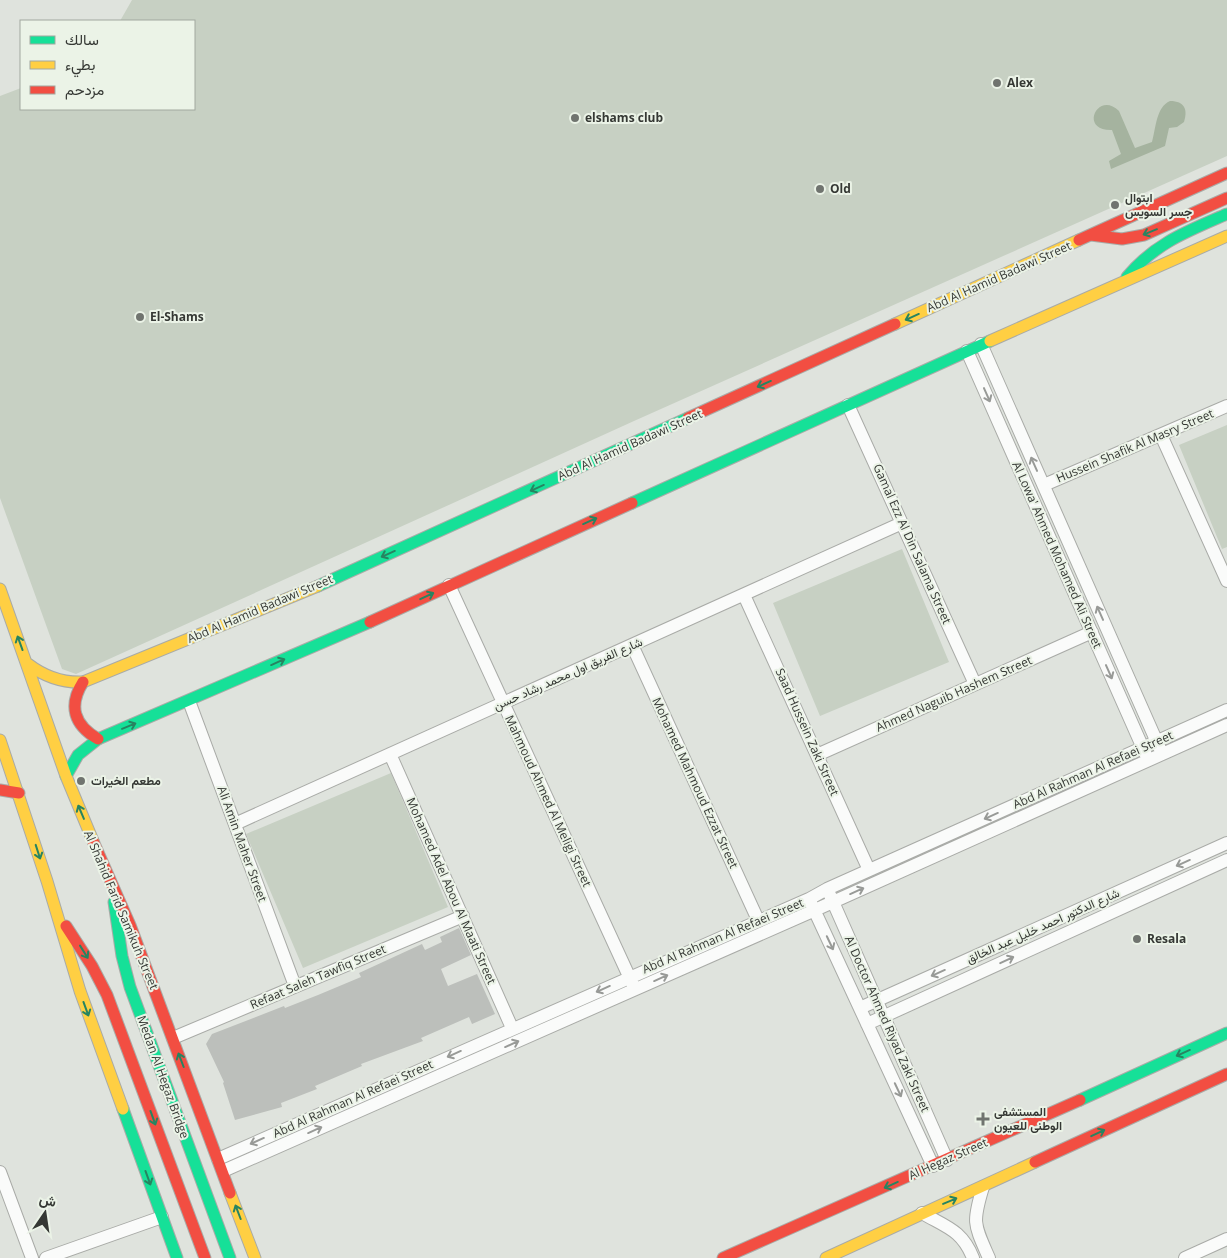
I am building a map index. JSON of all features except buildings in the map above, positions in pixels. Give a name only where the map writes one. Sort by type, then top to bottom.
[{"type":"main road","name":"Abd Al Hamid Badawi Street","points":[[28,664],[53,680],[73,683],[83,682],[303,592],[1227,173]]},
{"type":"main road","points":[[1091,235],[1122,239],[1144,234],[1227,198]]},
{"type":"main road","points":[[1125,281],[1140,261],[1166,240],[1227,214]]},
{"type":"main road","points":[[66,776],[78,755],[98,739],[189,701],[981,344],[1227,236]]},
{"type":"main road","name":"Al Shahid Farid Samikuh Street","points":[[0,589],[66,776],[130,925],[255,1258]]},
{"type":"main road","points":[[83,682],[74,701],[75,715],[81,727],[98,739]]},
{"type":"main road","points":[[0,740],[19,793],[80,991],[177,1258]]},
{"type":"main road","points":[[0,790],[19,793]]},
{"type":"main road","name":"Medan Al Hegaz Bridge","points":[[114,891],[116,924],[130,988],[230,1258]]},
{"type":"main road","name":"Medan Al Hegaz Bridge","points":[[55,912],[75,938],[107,995],[205,1258]]},
{"type":"main road","name":"Al Hegaz Street","points":[[723,1258],[948,1160],[1227,1033]]},
{"type":"main road","points":[[826,1258],[1227,1074]]},
{"type":"street","name":"Al Lowa' Ahmed Mohamed Ali Street","points":[[981,344],[1162,753]]},
{"type":"street","name":"Al Lowa' Ahmed Mohamed Ali Street","points":[[967,351],[1148,760]]},
{"type":"street","name":"Gamal Ezz Al Din Salama Street","points":[[848,405],[975,684]]},
{"type":"street","name":"Hussein Shafik Al Masry Street","points":[[1044,485],[1227,406]]},
{"type":"street","points":[[1161,435],[1225,573]]},
{"type":"street","name":"شارع الفريق اول محمد رشاد حسن","points":[[235,824],[902,523]]},
{"type":"street","name":"Mahmoud Ahmed Al Meligi Street","points":[[449,585],[635,989]]},
{"type":"street","name":"Saad Hussein Zaki Street","points":[[744,594],[869,870]]},
{"type":"street","name":"Ahmed Naguib Hashem Street","points":[[817,756],[1092,632]]},
{"type":"street","name":"Mohamed Mahmoud Ezzat Street","points":[[632,645],[758,920]]},
{"type":"street","name":"Ali Amin Maher Street","points":[[189,701],[295,986]]},
{"type":"street","name":"Abd Al Rahman Al Refaei Street","points":[[223,1171],[635,989],[812,904],[827,889],[1227,710]]},
{"type":"street","name":"Abd Al Rahman Al Refaei Street","points":[[218,1159],[758,920],[812,904],[833,902],[1227,724]]},
{"type":"street","name":"Mohamed Adel Abou Al Maati Street","points":[[390,754],[512,1028]]},
{"type":"street","name":"شارع الدكتور احمد خليل عبد الخالق","points":[[860,1008],[1227,844]]},
{"type":"street","name":"شارع الدكتور احمد خليل عبد الخالق","points":[[867,1024],[1227,860]]},
{"type":"street","name":"Al Doctor Ahmed Riyad Zaki Street","points":[[827,889],[948,1160]]},
{"type":"street","name":"Al Doctor Ahmed Riyad Zaki Street","points":[[812,904],[933,1166]]},
{"type":"street","name":"Refaat Saleh Tawfiq Street","points":[[173,1038],[462,916]]},
{"type":"street","points":[[0,1172],[32,1258]]},
{"type":"street","points":[[983,1187],[975,1215],[976,1228],[989,1258]]},
{"type":"street","points":[[922,1213],[950,1227],[969,1247],[973,1258]]},
{"type":"street","points":[[46,1258],[162,1217]]},
{"type":"street","points":[[1185,1258],[1227,1239]]},
{"type":"shaded area","points":[[132,0],[1227,0],[1227,156],[634,421],[76,674],[62,669],[0,498],[0,96],[20,88],[20,110],[195,110],[195,20],[121,20]]},
{"type":"shaded area","points":[[1170,101],[1182,104],[1186,114],[1184,122],[1177,127],[1169,128],[1165,146],[1111,169],[1109,161],[1121,154],[1112,130],[1102,129],[1096,125],[1095,113],[1099,108],[1104,105],[1111,106],[1119,111],[1135,148],[1152,142],[1159,113],[1165,104]]},
{"type":"shaded area","points":[[1227,425],[1227,547],[1222,549],[1179,445]]},
{"type":"shaded area","points":[[902,549],[949,662],[820,716],[773,603]]},
{"type":"shaded area","points":[[391,773],[448,907],[303,968],[246,834]]},
{"type":"traffic: fast","points":[[1127,277],[1149,255],[1173,239],[1227,214]]},
{"type":"traffic: fast","points":[[632,503],[990,341]]},
{"type":"traffic: fast","points":[[318,586],[688,418]]},
{"type":"traffic: fast","points":[[66,776],[78,755],[98,739],[370,622]]},
{"type":"traffic: fast","points":[[114,902],[122,956],[130,987],[230,1258]]},
{"type":"traffic: fast","points":[[1080,1100],[1227,1033]]},
{"type":"traffic: fast","points":[[123,1109],[177,1258]]},
{"type":"traffic: slow","points":[[990,341],[1227,236]]},
{"type":"traffic: slow","points":[[895,324],[1079,240]]},
{"type":"traffic: slow","points":[[28,664],[54,678],[83,682],[318,586]]},
{"type":"traffic: slow","points":[[0,589],[66,776],[93,841]]},
{"type":"traffic: slow","points":[[0,740],[47,881],[80,991],[123,1109]]},
{"type":"traffic: slow","points":[[826,1258],[1035,1162]]},
{"type":"traffic: slow","points":[[230,1193],[255,1258]]},
{"type":"traffic: jam","points":[[1079,240],[1227,173]]},
{"type":"traffic: jam","points":[[1091,235],[1122,239],[1144,235],[1227,198]]},
{"type":"traffic: jam","points":[[688,418],[895,324]]},
{"type":"traffic: jam","points":[[370,622],[632,503]]},
{"type":"traffic: jam","points":[[83,682],[76,699],[76,714],[83,728],[98,739]]},
{"type":"traffic: jam","points":[[0,790],[19,793]]},
{"type":"traffic: jam","points":[[93,841],[130,925],[230,1193]]},
{"type":"traffic: jam","points":[[66,926],[92,966],[107,995],[205,1258]]},
{"type":"traffic: jam","points":[[1035,1162],[1227,1074]]},
{"type":"traffic: jam","points":[[723,1258],[1080,1100]]},
{"type":"place","name":"Alex","points":[[997,83]]},
{"type":"place","name":"elshams club","points":[[575,118]]},
{"type":"place","name":"Old","points":[[820,189]]},
{"type":"place","name":"ابتوال جسر السويس","points":[[1115,205]]},
{"type":"place","name":"El-Shams","points":[[140,317]]},
{"type":"place","name":"مطعم الخيرات","points":[[81,781]]},
{"type":"place","name":"Resala","points":[[1137,939]]},
{"type":"place","name":"المستشفى الوطنى للعيون","points":[[983,1119]]}]
